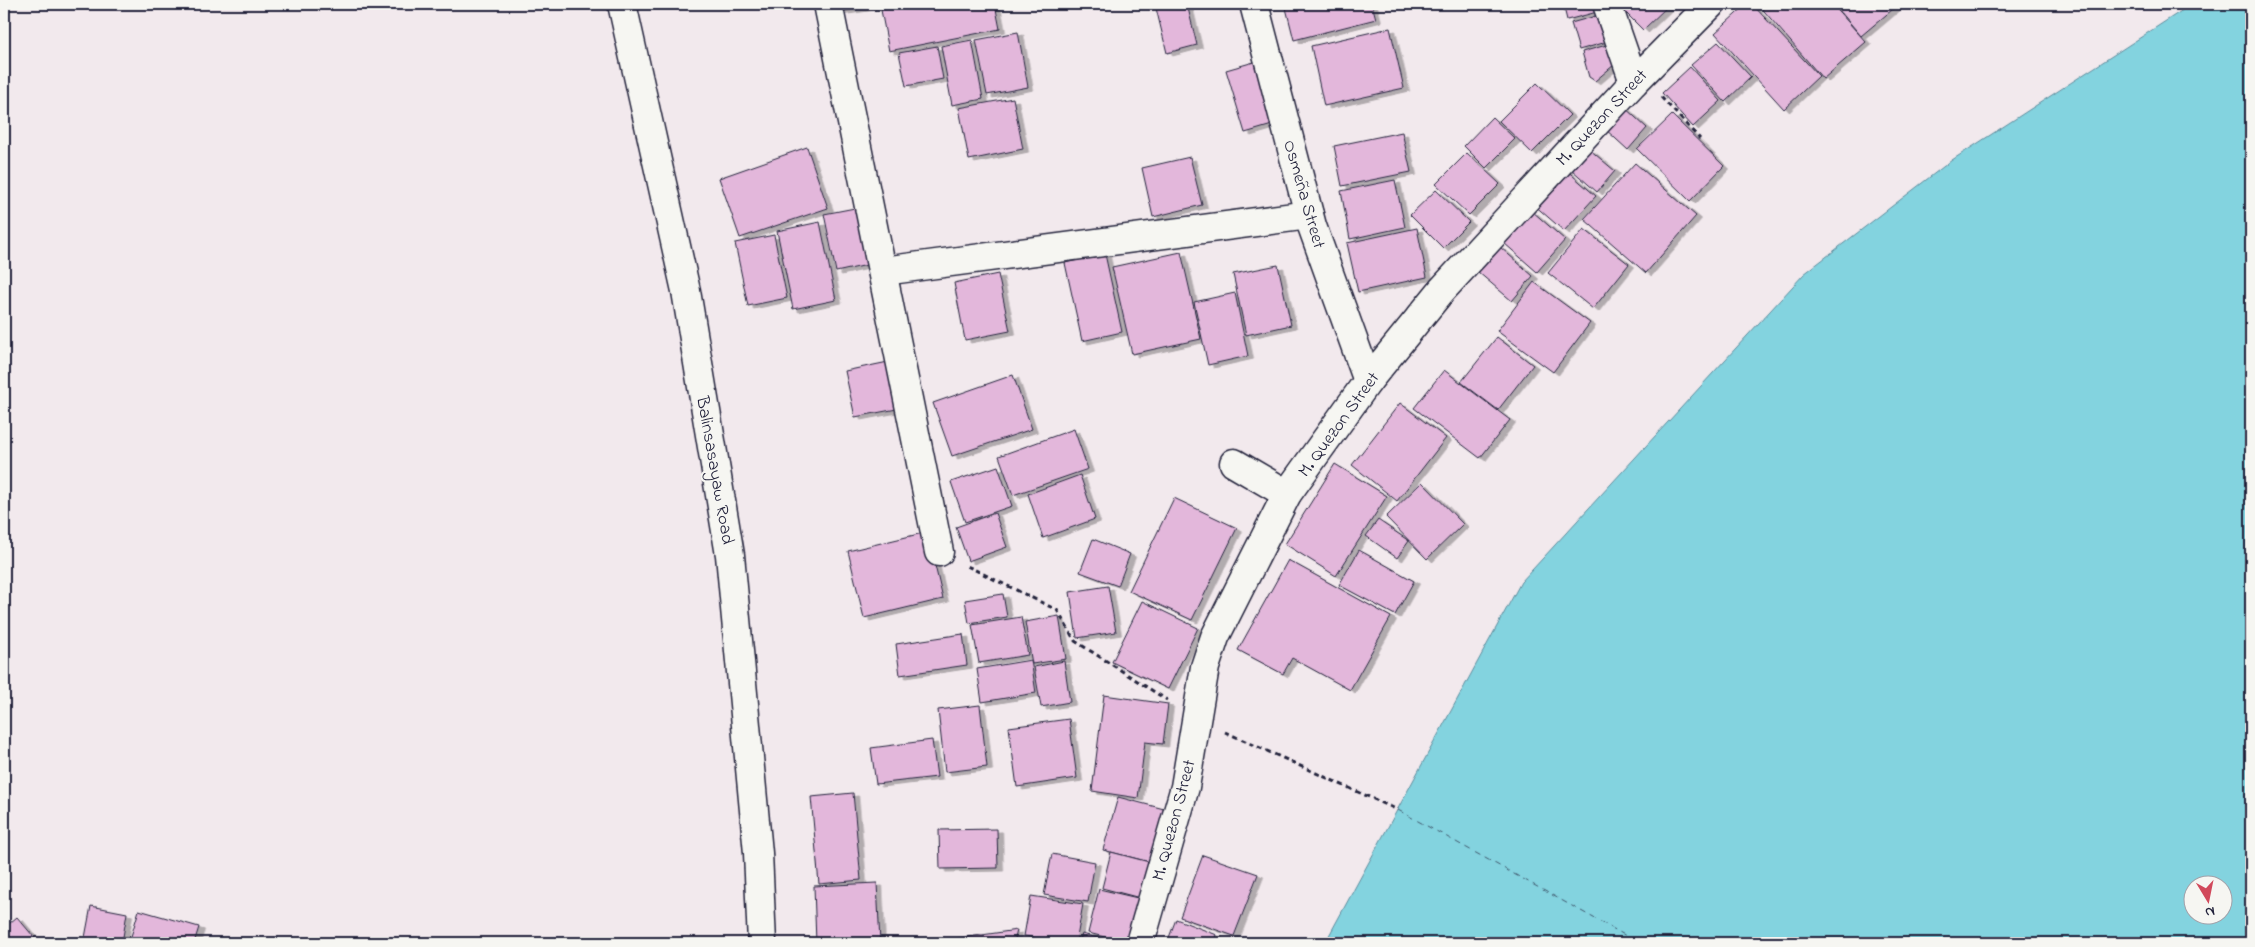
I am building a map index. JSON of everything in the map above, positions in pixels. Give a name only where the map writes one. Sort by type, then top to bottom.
[{"type":"street","name":"Balinsasayaw Road","points":[[622,4],[686,291],[730,555],[758,853],[762,943]]},
{"type":"street","points":[[828,4],[939,552]]},
{"type":"street","name":"Osmeña Street","points":[[1254,4],[1309,215],[1368,381]]},
{"type":"street","points":[[1607,4],[1637,78]]},
{"type":"street","name":"M. Quezon Street","points":[[1140,943],[1185,787],[1205,667],[1215,637],[1287,494],[1368,381],[1442,290],[1637,78],[1711,4]]},
{"type":"street","points":[[883,272],[1309,215]]},
{"type":"street","points":[[1234,462],[1287,494]]},
{"type":"path","points":[[1637,78],[1700,140]]},
{"type":"path","points":[[939,552],[1057,610],[1075,641],[1196,718],[1398,810]]},
{"type":"water","points":[[2192,4],[2251,4],[2251,943],[1325,943],[1521,582],[1804,274],[1952,160]]},
{"type":"building","points":[[834,4],[876,4],[876,6],[836,12]]},
{"type":"building","points":[[910,4],[995,4],[1000,29],[889,51],[881,10]]},
{"type":"building","points":[[1155,4],[1187,4],[1197,45],[1167,53]]},
{"type":"building","points":[[1285,4],[1372,4],[1376,19],[1294,40]]},
{"type":"building","points":[[1563,4],[1599,4],[1601,11],[1567,20]]},
{"type":"building","points":[[1617,4],[1670,4],[1643,30]]},
{"type":"building","points":[[1747,4],[1752,4],[1819,76],[1784,109],[1715,33]]},
{"type":"building","points":[[1758,4],[1832,4],[1866,42],[1823,79]]},
{"type":"building","points":[[1834,4],[1899,4],[1861,36]]},
{"type":"building","points":[[1610,12],[1617,39],[1579,50],[1571,23]]},
{"type":"building","points":[[1390,28],[1404,88],[1324,106],[1311,46]]},
{"type":"building","points":[[1018,32],[1028,87],[987,95],[976,40]]},
{"type":"building","points":[[972,40],[983,99],[952,105],[941,46]]},
{"type":"building","points":[[1617,42],[1621,59],[1595,81],[1589,77],[1582,52]]},
{"type":"building","points":[[1718,42],[1751,77],[1725,102],[1691,65]]},
{"type":"building","points":[[937,46],[943,79],[906,86],[899,53]]},
{"type":"building","points":[[1261,60],[1279,123],[1245,133],[1226,70]]},
{"type":"building","points":[[1690,67],[1721,101],[1693,127],[1662,93]]},
{"type":"building","points":[[1537,83],[1570,115],[1532,153],[1499,121]]},
{"type":"building","points":[[1013,98],[1023,149],[969,160],[959,108]]},
{"type":"building","points":[[1623,106],[1647,128],[1628,150],[1604,128]]},
{"type":"building","points":[[1672,115],[1724,166],[1690,201],[1637,149]]},
{"type":"building","points":[[1492,117],[1515,139],[1486,168],[1464,146]]},
{"type":"building","points":[[1402,132],[1411,172],[1342,186],[1334,146]]},
{"type":"building","points":[[807,147],[828,208],[740,238],[719,178]]},
{"type":"building","points":[[1589,149],[1615,171],[1597,192],[1571,169]]},
{"type":"building","points":[[1467,153],[1500,184],[1469,215],[1436,184]]},
{"type":"building","points":[[1190,157],[1202,205],[1153,217],[1142,168]]},
{"type":"building","points":[[1635,163],[1696,216],[1646,273],[1584,219]]},
{"type":"building","points":[[1564,168],[1596,196],[1564,231],[1533,204]]},
{"type":"building","points":[[1395,180],[1405,227],[1350,239],[1341,191]]},
{"type":"building","points":[[1436,190],[1469,222],[1443,248],[1410,215]]},
{"type":"building","points":[[860,207],[872,264],[836,272],[824,214]]},
{"type":"building","points":[[1532,211],[1565,240],[1537,272],[1504,243]]},
{"type":"building","points":[[820,222],[836,300],[793,309],[777,231]]},
{"type":"building","points":[[1417,228],[1427,277],[1358,292],[1347,243]]},
{"type":"building","points":[[1584,229],[1629,264],[1593,309],[1548,273]]},
{"type":"building","points":[[774,235],[787,298],[748,306],[735,243]]},
{"type":"building","points":[[1500,247],[1533,276],[1512,301],[1478,272]]},
{"type":"building","points":[[1181,252],[1201,339],[1132,354],[1112,267]]},
{"type":"building","points":[[1105,254],[1122,332],[1082,341],[1065,263]]},
{"type":"building","points":[[1278,265],[1291,325],[1246,335],[1233,274]]},
{"type":"building","points":[[998,274],[1010,331],[965,340],[954,283]]},
{"type":"building","points":[[1534,282],[1590,323],[1553,372],[1497,331]]},
{"type":"building","points":[[1235,293],[1248,356],[1208,365],[1194,302]]},
{"type":"building","points":[[1497,337],[1533,365],[1498,410],[1461,382]]},
{"type":"building","points":[[893,361],[902,408],[855,417],[845,371]]},
{"type":"building","points":[[1444,370],[1510,420],[1480,458],[1414,408]]},
{"type":"building","points":[[1013,375],[1032,429],[952,456],[933,403]]},
{"type":"building","points":[[1400,403],[1446,438],[1397,501],[1352,465]]},
{"type":"building","points":[[1074,429],[1088,469],[1013,495],[999,456]]},
{"type":"building","points":[[1335,464],[1387,496],[1336,576],[1285,544]]},
{"type":"building","points":[[998,466],[1012,506],[965,522],[951,482]]},
{"type":"building","points":[[1080,475],[1095,519],[1043,538],[1028,494]]},
{"type":"building","points":[[1422,482],[1463,524],[1427,559],[1386,517]]},
{"type":"building","points":[[1174,498],[1237,528],[1192,620],[1129,591]]},
{"type":"building","points":[[995,513],[1007,547],[968,561],[956,527]]},
{"type":"building","points":[[1378,520],[1409,541],[1397,558],[1366,536]]},
{"type":"building","points":[[927,532],[943,599],[864,618],[848,551]]},
{"type":"building","points":[[1093,539],[1130,554],[1118,586],[1080,572]]},
{"type":"building","points":[[1359,550],[1414,581],[1395,615],[1339,585]]},
{"type":"building","points":[[1288,560],[1391,617],[1350,690],[1292,658],[1283,674],[1238,650]]},
{"type":"building","points":[[1108,586],[1116,632],[1077,638],[1070,592]]},
{"type":"building","points":[[1003,594],[1007,617],[969,623],[965,600]]},
{"type":"building","points":[[1142,601],[1198,628],[1168,689],[1112,662]]},
{"type":"building","points":[[1059,616],[1066,659],[1032,664],[1025,622]]},
{"type":"building","points":[[1021,617],[1028,655],[979,663],[972,625]]},
{"type":"building","points":[[963,634],[967,665],[900,675],[896,644]]},
{"type":"building","points":[[1031,660],[1036,693],[982,702],[977,669]]},
{"type":"building","points":[[1064,661],[1070,702],[1041,707],[1034,667]]},
{"type":"building","points":[[1104,695],[1168,704],[1163,744],[1145,742],[1138,798],[1092,791]]},
{"type":"building","points":[[980,705],[987,767],[945,772],[938,710]]},
{"type":"building","points":[[1069,719],[1077,778],[1017,787],[1009,727]]},
{"type":"building","points":[[932,740],[937,777],[876,784],[871,748]]},
{"type":"building","points":[[853,793],[861,880],[819,884],[811,797]]},
{"type":"building","points":[[1118,797],[1164,809],[1150,862],[1103,850]]},
{"type":"building","points":[[997,829],[998,868],[940,869],[939,830]]},
{"type":"building","points":[[1111,852],[1153,863],[1144,899],[1102,888]]},
{"type":"building","points":[[1052,854],[1095,862],[1088,902],[1044,895]]},
{"type":"building","points":[[1203,855],[1258,874],[1234,936],[1180,917]]},
{"type":"building","points":[[877,883],[880,943],[816,943],[814,886]]},
{"type":"building","points":[[1099,889],[1142,899],[1130,943],[1088,933]]},
{"type":"building","points":[[1031,896],[1083,904],[1076,943],[1024,936]]},
{"type":"building","points":[[91,906],[127,913],[122,943],[84,943]]},
{"type":"building","points":[[139,910],[199,927],[194,943],[129,943]]},
{"type":"building","points":[[17,917],[39,943],[4,943],[4,928]]},
{"type":"building","points":[[1176,919],[1217,935],[1214,943],[1167,943]]},
{"type":"building","points":[[1017,930],[1014,943],[925,943]]},
{"type":"building","points":[[1082,934],[1118,943],[1079,943]]},
{"type":"ferry route","points":[[1398,810],[1639,943]]}]
